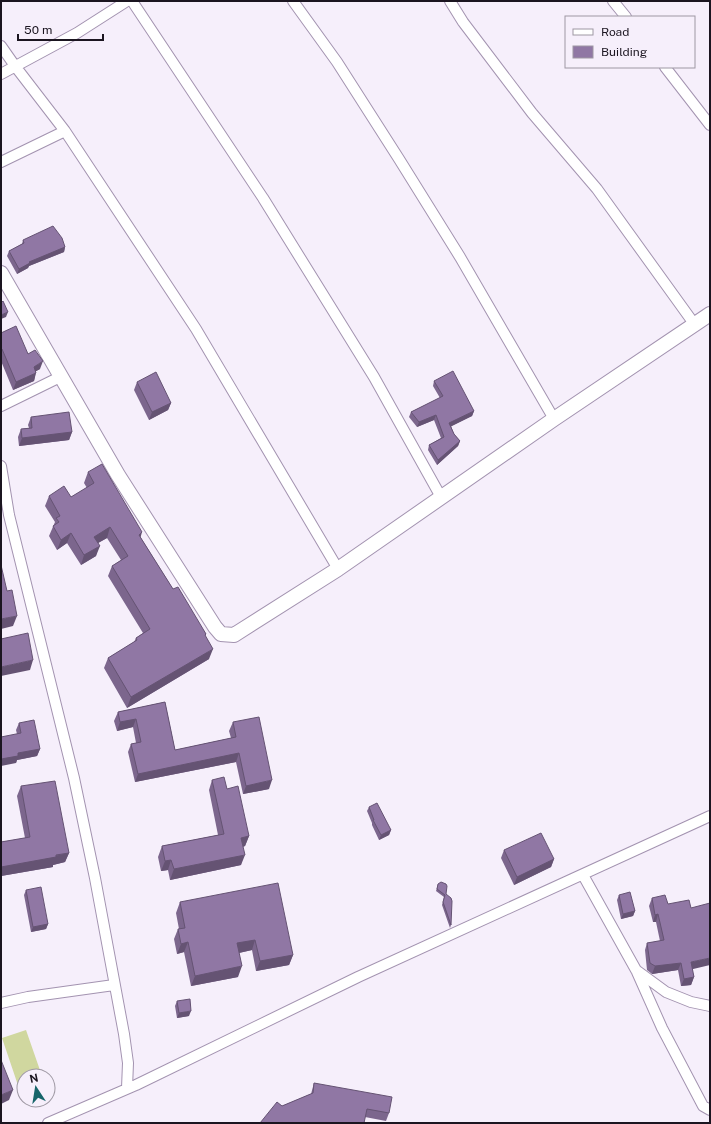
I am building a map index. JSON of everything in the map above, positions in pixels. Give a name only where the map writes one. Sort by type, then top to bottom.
[{"type":"main road","points":[[1,273],[118,475],[214,627],[221,634],[234,635],[338,568],[554,419],[710,314]]},
{"type":"street","points":[[1,74],[78,33],[127,1]]},
{"type":"street","points":[[132,1],[263,198],[374,377],[441,497]]},
{"type":"street","points":[[293,1],[337,62],[399,159],[464,264],[554,419]]},
{"type":"street","points":[[450,1],[463,22],[532,113],[597,189],[694,325]]},
{"type":"street","points":[[614,1],[625,16]]},
{"type":"street","points":[[1,46],[65,131],[196,329],[338,568]]},
{"type":"street","points":[[666,68],[710,125]]},
{"type":"street","points":[[1,162],[65,131]]},
{"type":"street","points":[[1,406],[60,377]]},
{"type":"street","points":[[1,466],[9,515],[74,778],[95,878],[128,1063],[127,1088]]},
{"type":"street","points":[[48,1123],[127,1088],[358,977],[710,816]]},
{"type":"street","points":[[583,875],[636,970],[662,1028],[699,1099],[703,1106],[710,1110]]},
{"type":"street","points":[[636,970],[666,992],[691,1002],[710,1006]]},
{"type":"street","points":[[1,1003],[28,997],[114,985]]},
{"type":"green space","points":[[26,1030],[39,1068],[16,1068],[16,1079],[2,1038]]},
{"type":"building","points":[[53,226],[62,238],[65,247],[29,262],[30,263],[19,269],[9,251],[24,243],[23,240]]},
{"type":"building","points":[[1,300],[2,302],[3,301],[8,312],[1,315]]},
{"type":"building","points":[[16,326],[28,354],[35,350],[43,361],[34,367],[36,373],[16,382],[1,349],[1,333]]},
{"type":"building","points":[[453,371],[474,411],[449,423],[454,434],[460,441],[438,460],[429,445],[444,437],[436,415],[419,422],[411,412],[443,396],[434,381]]},
{"type":"building","points":[[156,372],[171,403],[152,412],[137,382]]},
{"type":"building","points":[[69,412],[72,432],[22,438],[21,429],[32,428],[31,417]]},
{"type":"building","points":[[102,464],[142,532],[139,535],[173,589],[178,587],[206,634],[205,635],[213,649],[131,697],[108,658],[137,640],[136,638],[150,629],[112,566],[128,556],[110,527],[94,537],[100,546],[84,555],[71,533],[61,540],[53,526],[59,522],[56,518],[60,516],[49,496],[64,486],[71,497],[94,483],[88,472]]},
{"type":"building","points":[[1,565],[7,591],[12,590],[17,616],[1,619]]},
{"type":"building","points":[[28,633],[33,660],[1,667],[1,639]]},
{"type":"building","points":[[165,702],[175,750],[236,737],[233,722],[259,717],[272,780],[246,786],[239,753],[138,774],[131,744],[141,742],[136,719],[120,722],[118,712]]},
{"type":"building","points":[[34,720],[40,749],[18,753],[18,756],[1,759],[1,737],[21,733],[19,723]]},
{"type":"building","points":[[224,777],[227,789],[238,786],[249,836],[241,838],[245,855],[174,869],[171,860],[165,861],[162,846],[224,834],[212,780]]},
{"type":"building","points":[[55,781],[69,853],[56,855],[56,857],[1,867],[1,842],[30,837],[21,786]]},
{"type":"building","points":[[377,803],[391,830],[381,835],[373,820],[369,807]]},
{"type":"building","points":[[541,833],[554,859],[517,877],[504,850]]},
{"type":"building","points":[[441,882],[446,884],[446,894],[452,901],[451,925],[443,902],[445,895],[437,889],[438,884]]},
{"type":"building","points":[[278,883],[293,955],[260,961],[255,940],[237,943],[242,966],[195,976],[188,942],[181,944],[178,929],[185,928],[180,902]]},
{"type":"building","points":[[41,887],[48,924],[33,927],[26,890]]},
{"type":"building","points":[[630,892],[635,911],[623,914],[619,895]]},
{"type":"building","points":[[665,895],[668,904],[689,900],[691,908],[710,903],[710,958],[691,962],[694,977],[684,979],[681,963],[655,966],[650,963],[647,943],[664,940],[658,914],[655,915],[652,898]]},
{"type":"building","points":[[190,999],[191,1011],[179,1013],[177,1001]]},
{"type":"building","points":[[1,1060],[13,1090],[1,1095]]},
{"type":"building","points":[[314,1083],[392,1097],[389,1113],[367,1109],[364,1123],[260,1123],[277,1102],[282,1106],[313,1093]]}]
